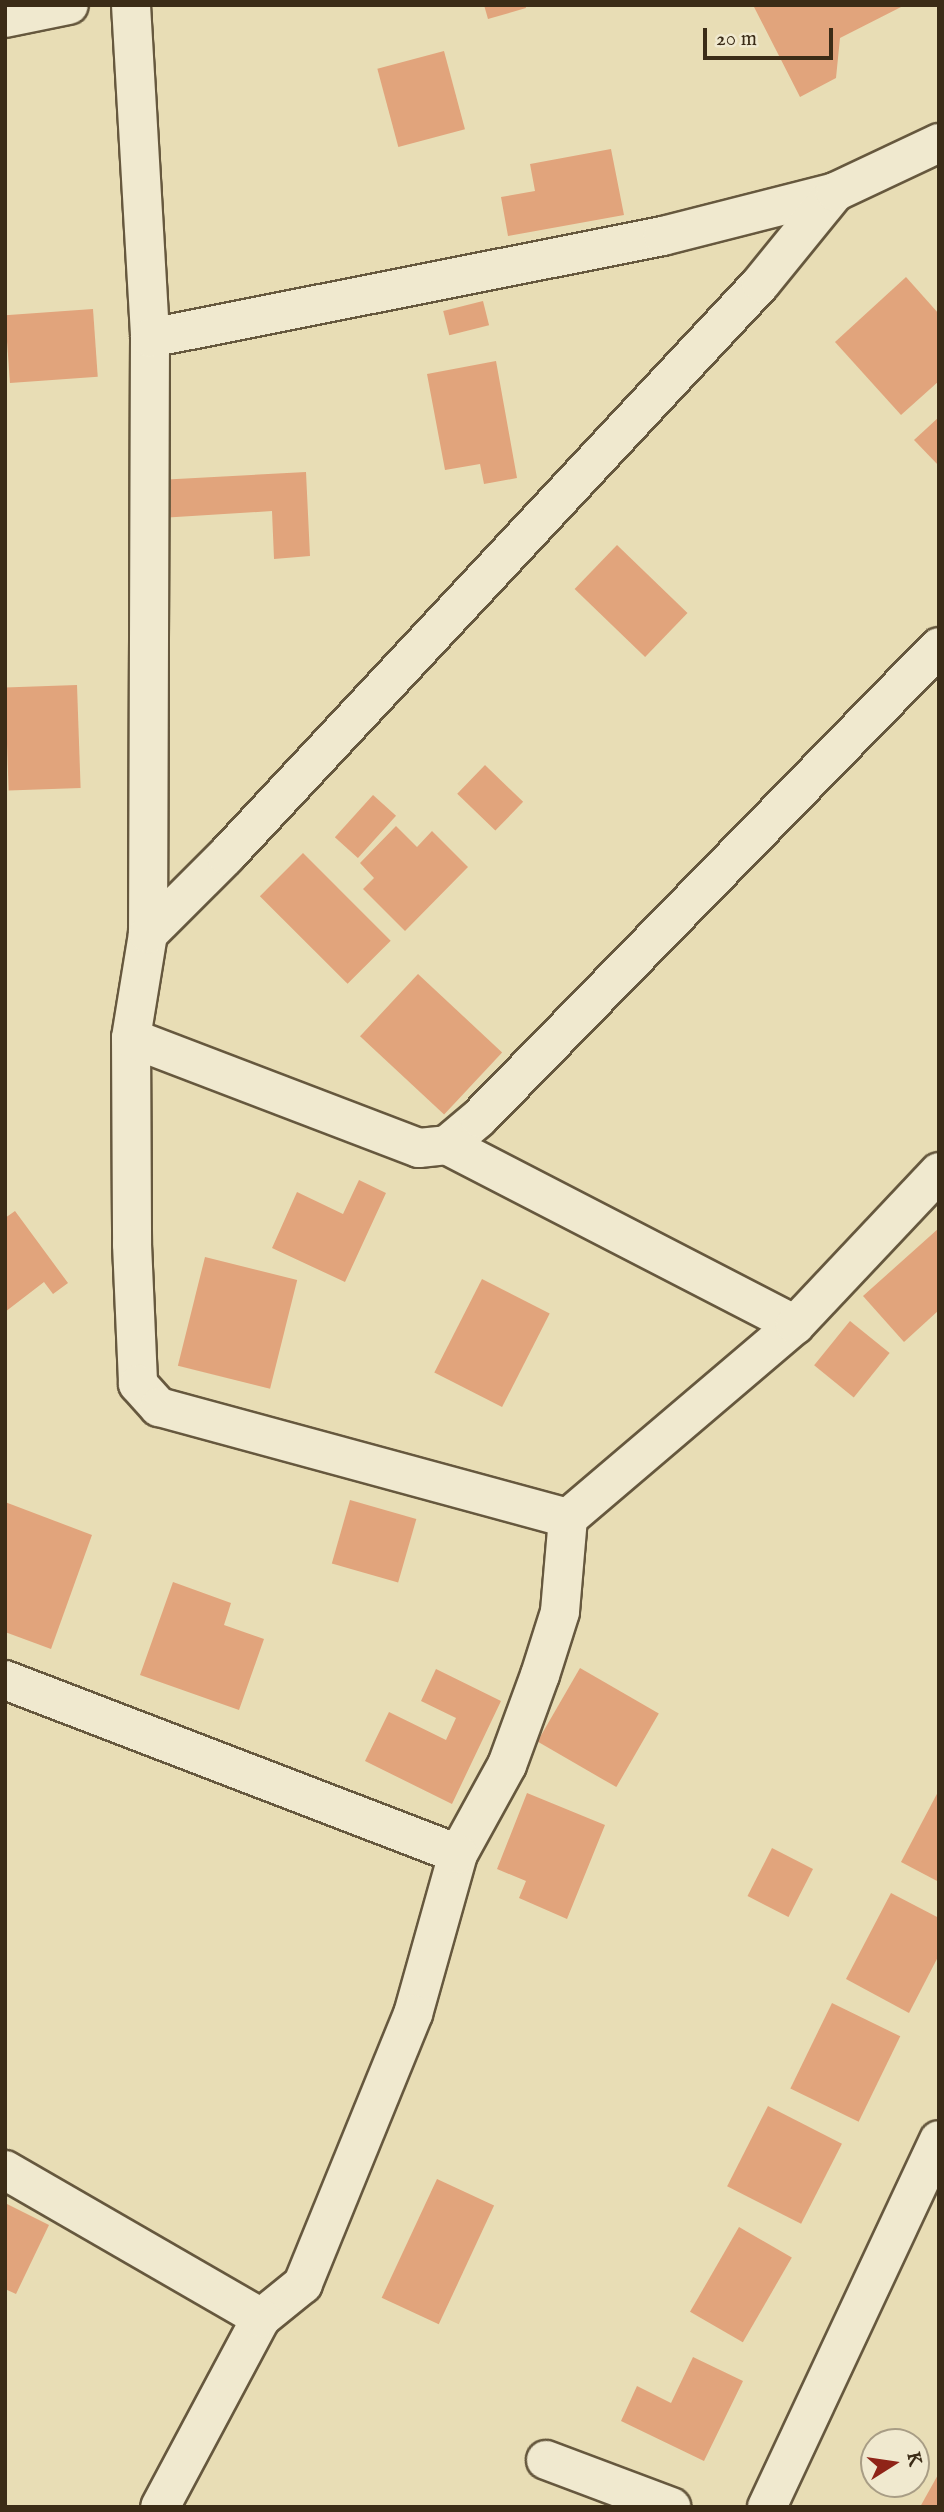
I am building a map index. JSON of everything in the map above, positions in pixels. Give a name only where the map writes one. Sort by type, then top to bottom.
[{"type":"street","points":[[5,18],[69,5]]},
{"type":"street","points":[[131,5],[150,338],[148,934],[131,1038],[132,1244],[138,1384],[159,1407],[568,1518]]},
{"type":"street","points":[[150,338],[663,236],[835,192],[939,143]]},
{"type":"street","points":[[148,934],[236,846],[761,283],[835,192]]},
{"type":"street","points":[[131,1038],[419,1148],[447,1145],[480,1118],[939,647]]},
{"type":"street","points":[[447,1145],[795,1325]]},
{"type":"street","points":[[159,2507],[261,2318],[303,2284],[413,2014],[458,1854],[507,1765],[540,1675],[560,1612],[568,1518],[795,1325],[939,1172]]},
{"type":"street","points":[[5,1679],[458,1854]]},
{"type":"street","points":[[767,2507],[939,2140]]},
{"type":"street","points":[[5,2170],[261,2318]]},
{"type":"street","points":[[546,2460],[671,2507]]},
{"type":"building","points":[[484,5],[525,5],[526,8],[488,19]]},
{"type":"building","points":[[753,5],[905,5],[840,38],[836,78],[800,97]]},
{"type":"building","points":[[444,51],[465,129],[398,147],[377,69]]},
{"type":"building","points":[[611,149],[624,215],[508,236],[501,197],[535,191],[530,164]]},
{"type":"building","points":[[906,277],[939,314],[939,381],[901,415],[835,342]]},
{"type":"building","points":[[483,301],[489,325],[449,335],[443,311]]},
{"type":"building","points":[[93,309],[98,377],[10,383],[5,315]]},
{"type":"building","points":[[496,361],[517,478],[484,484],[480,464],[445,470],[427,374]]},
{"type":"building","points":[[939,417],[939,466],[914,440]]},
{"type":"building","points":[[306,472],[310,556],[274,559],[272,511],[160,518],[158,480]]},
{"type":"building","points":[[617,545],[687,613],[645,657],[575,589]]},
{"type":"building","points":[[77,685],[81,788],[9,790],[5,688]]},
{"type":"building","points":[[485,765],[523,802],[495,831],[457,794]]},
{"type":"building","points":[[373,795],[396,816],[358,858],[335,837]]},
{"type":"building","points":[[396,826],[417,847],[432,831],[468,867],[405,931],[363,889],[374,878],[360,863]]},
{"type":"building","points":[[303,853],[391,941],[348,984],[260,896]]},
{"type":"building","points":[[418,974],[502,1052],[444,1115],[360,1036]]},
{"type":"building","points":[[359,1180],[386,1193],[345,1282],[272,1248],[297,1192],[343,1214]]},
{"type":"building","points":[[15,1211],[68,1283],[53,1294],[44,1282],[5,1312],[5,1218]]},
{"type":"building","points":[[939,1228],[939,1310],[904,1342],[863,1296]]},
{"type":"building","points":[[205,1257],[297,1280],[270,1389],[178,1366]]},
{"type":"building","points":[[482,1279],[550,1314],[502,1407],[434,1373]]},
{"type":"building","points":[[850,1321],[890,1353],[854,1397],[814,1365]]},
{"type":"building","points":[[350,1500],[416,1519],[398,1582],[332,1563]]},
{"type":"building","points":[[5,1502],[92,1535],[51,1649],[5,1632]]},
{"type":"building","points":[[173,1582],[231,1603],[224,1625],[264,1639],[239,1710],[140,1675]]},
{"type":"building","points":[[580,1668],[659,1714],[616,1787],[538,1742]]},
{"type":"building","points":[[436,1669],[501,1701],[452,1804],[365,1761],[389,1712],[446,1740],[456,1718],[421,1701]]},
{"type":"building","points":[[939,1790],[939,1882],[901,1862]]},
{"type":"building","points":[[527,1793],[605,1825],[567,1919],[519,1898],[526,1881],[497,1869]]},
{"type":"building","points":[[772,1848],[813,1869],[788,1917],[747,1896]]},
{"type":"building","points":[[891,1893],[939,1918],[939,1955],[909,2013],[846,1979]]},
{"type":"building","points":[[832,2003],[900,2036],[859,2122],[790,2088]]},
{"type":"building","points":[[768,2106],[842,2144],[801,2224],[727,2186]]},
{"type":"building","points":[[437,2179],[494,2206],[439,2324],[382,2298]]},
{"type":"building","points":[[5,2203],[49,2225],[16,2294],[5,2289]]},
{"type":"building","points":[[739,2227],[792,2258],[743,2342],[690,2312]]},
{"type":"building","points":[[693,2357],[743,2381],[704,2461],[621,2421],[637,2386],[671,2403]]},
{"type":"building","points":[[939,2473],[939,2507],[920,2507],[925,2498],[930,2498],[930,2489]]}]
